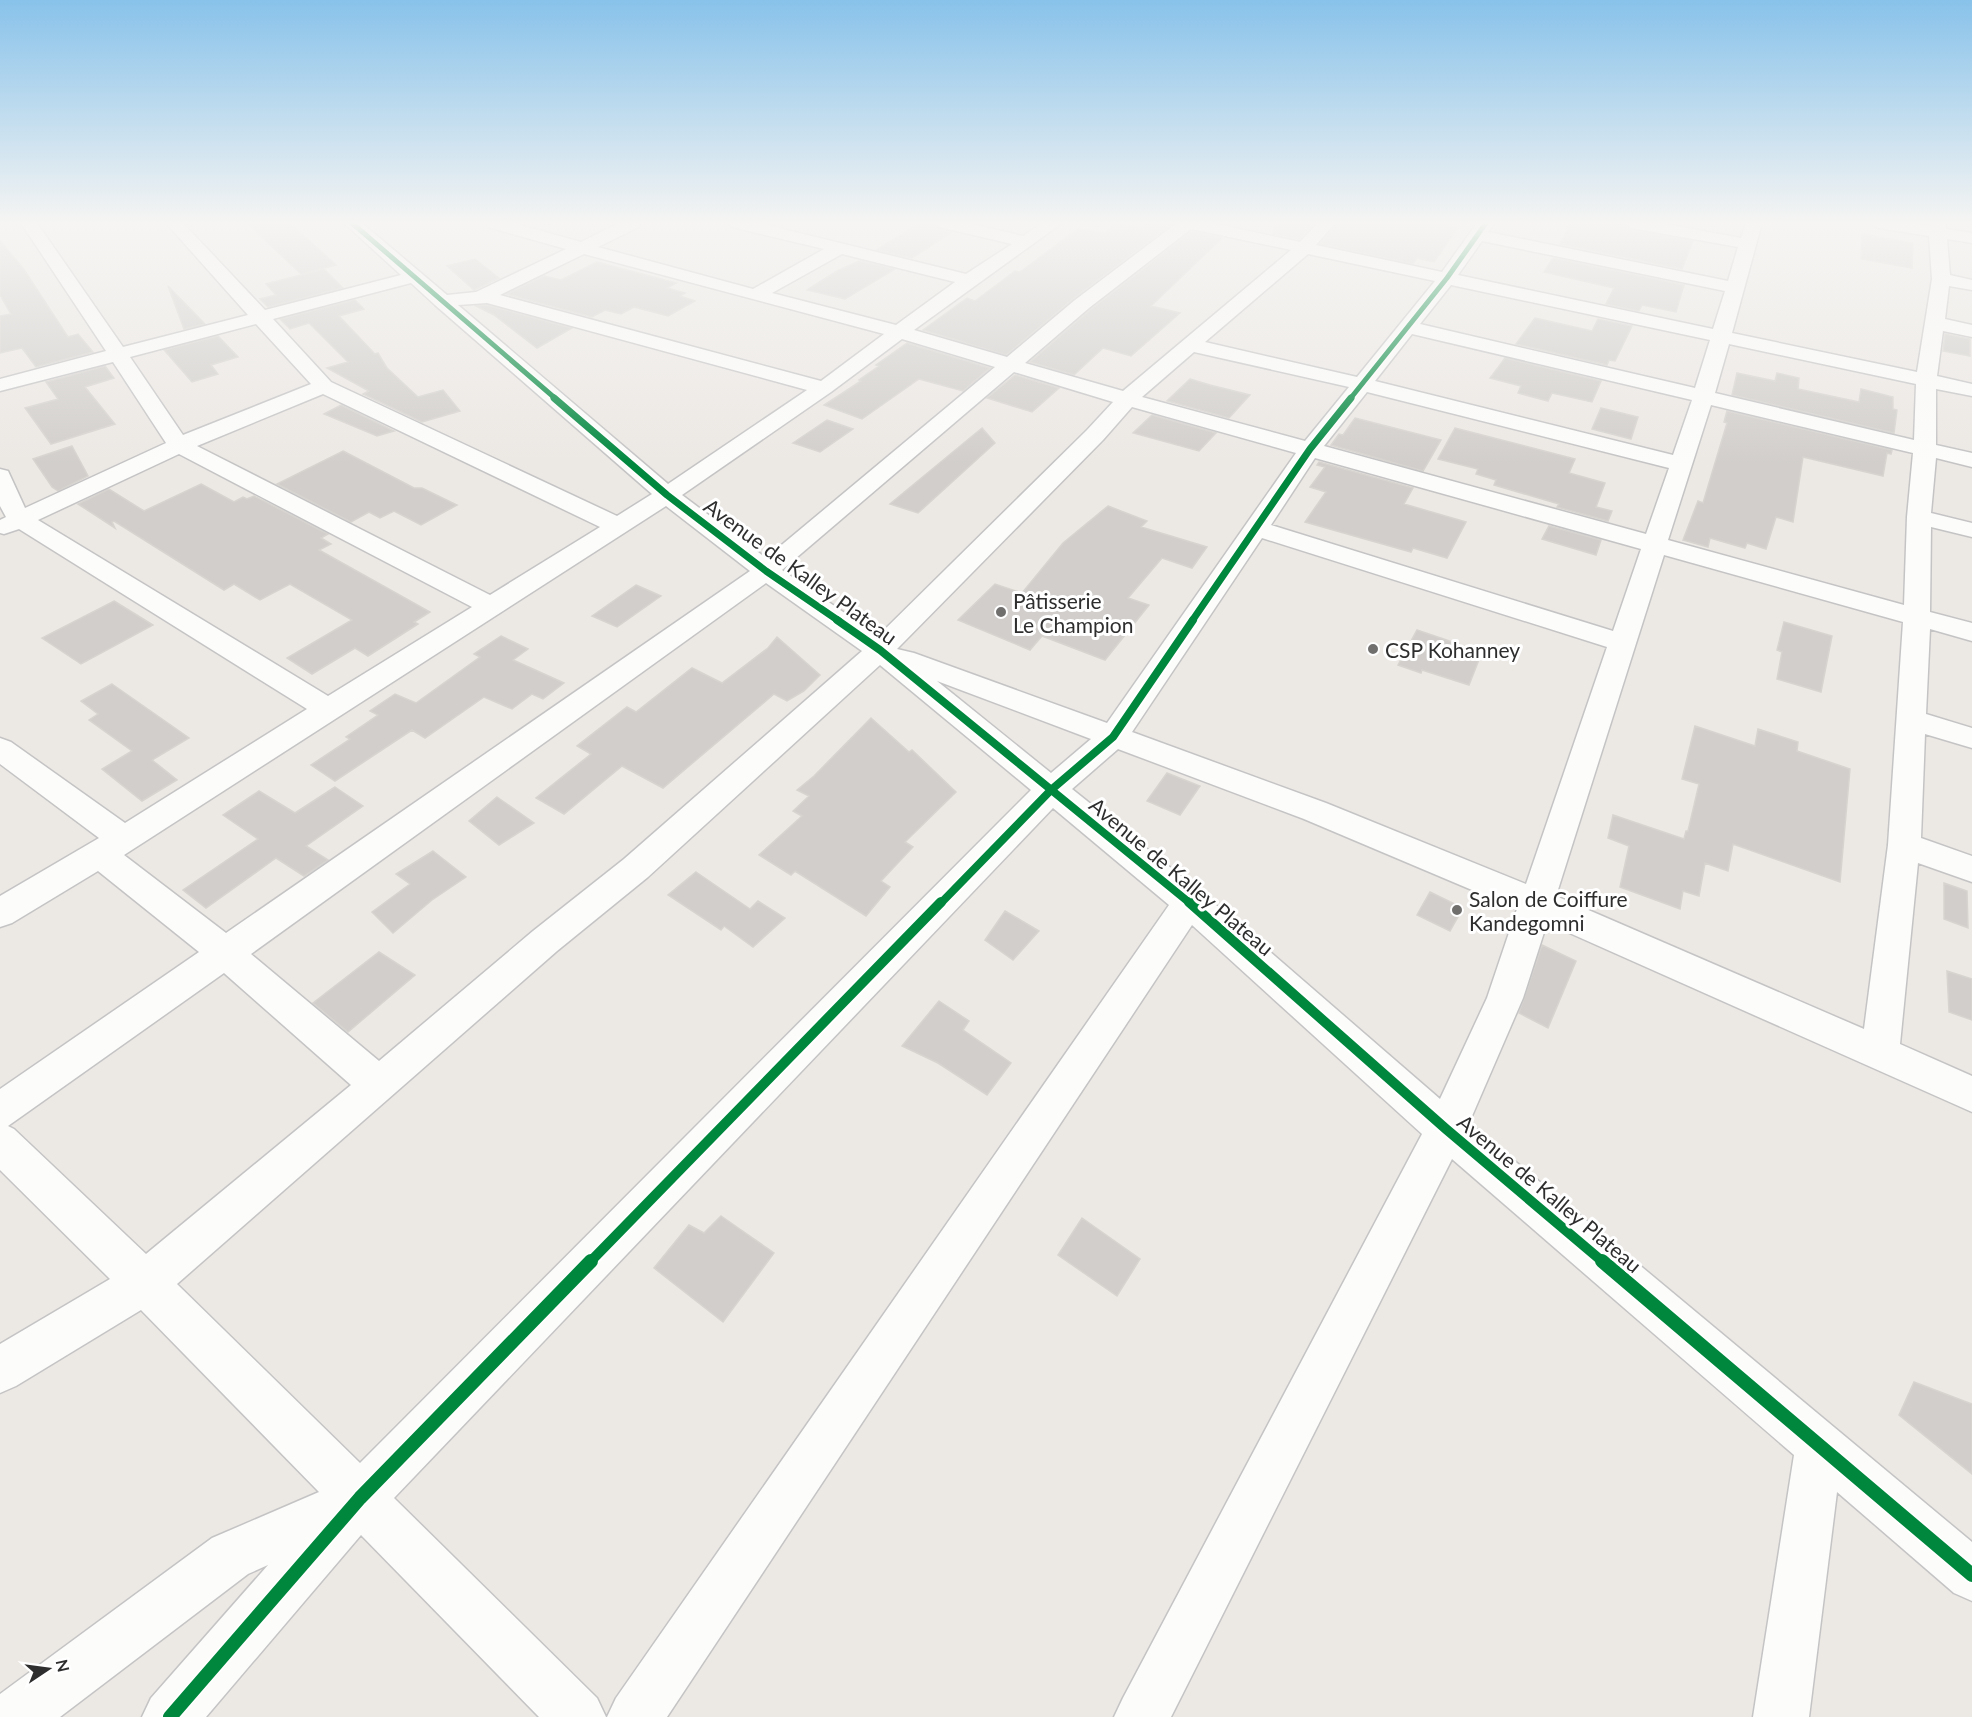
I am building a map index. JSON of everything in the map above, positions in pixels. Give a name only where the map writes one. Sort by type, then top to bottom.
[{"type":"street","points":[[84,303],[179,445],[490,606]]},
{"type":"street","points":[[248,303],[324,386],[618,526]]},
{"type":"street","points":[[0,385],[314,303]]},
{"type":"street","name":"Avenue de Kalley Plateau","points":[[444,303],[667,495],[766,571],[880,650],[1189,902],[1446,1129],[1972,1575]]},
{"type":"street","points":[[509,303],[824,388]]},
{"type":"street","points":[[787,303],[1011,363],[1127,399],[1972,632]]},
{"type":"street","points":[[0,913],[112,846],[667,495],[824,388],[938,303]]},
{"type":"street","points":[[0,1111],[766,571],[1083,303]]},
{"type":"street","points":[[0,1370],[145,1283],[545,941],[636,868],[880,650],[1095,435],[1127,399],[1240,303]]},
{"type":"street","points":[[170,1717],[360,1498],[1051,790],[1113,737],[1310,449],[1427,303]]},
{"type":"street","points":[[1566,303],[1972,390]]},
{"type":"street","points":[[1142,1717],[1446,1129],[1505,998],[1682,464],[1731,303]]},
{"type":"street","points":[[1880,1053],[1904,846],[1917,617],[1919,517],[1925,450],[1926,380],[1937,303]]},
{"type":"street","points":[[1934,323],[1972,331]]},
{"type":"street","points":[[1408,327],[1972,460]]},
{"type":"street","points":[[1191,345],[1362,384],[1682,464]]},
{"type":"street","points":[[11,525],[179,445],[324,386]]},
{"type":"street","points":[[0,476],[15,513],[11,525]]},
{"type":"street","points":[[1919,517],[1972,530]]},
{"type":"street","points":[[11,525],[328,710]]},
{"type":"street","points":[[1256,528],[1623,644]]},
{"type":"street","points":[[880,650],[1315,811],[1536,903],[1972,1094]]},
{"type":"street","points":[[1911,720],[1972,738]]},
{"type":"street","points":[[0,749],[112,846],[226,953],[379,1085]]},
{"type":"street","points":[[1904,846],[1972,869]]},
{"type":"street","points":[[635,1717],[1189,902]]},
{"type":"street","points":[[0,1142],[145,1283],[578,1717]]},
{"type":"street","points":[[1781,1717],[1819,1446]]},
{"type":"street","points":[[15,1717],[230,1556],[360,1498]]},
{"type":"building","points":[[5,303],[46,303],[68,337],[78,334],[93,352],[36,367],[22,348],[0,353],[0,316],[11,314]]},
{"type":"building","points":[[174,303],[185,303],[205,324],[184,329]]},
{"type":"building","points":[[264,303],[283,303],[268,307]]},
{"type":"building","points":[[343,303],[358,303],[364,309],[339,316],[375,354],[378,353],[387,368],[418,397],[443,390],[460,411],[422,422],[363,394],[369,391],[327,368],[348,362],[309,323],[290,329],[280,319]]},
{"type":"building","points":[[540,303],[691,303],[668,316],[634,307],[621,314],[605,310],[592,317]]},
{"type":"building","points":[[960,303],[1068,303],[1006,355],[923,330]]},
{"type":"building","points":[[1099,303],[1154,303],[1151,306],[1180,313],[1131,356],[1103,348],[1074,375],[1030,362]]},
{"type":"building","points":[[1679,303],[1676,312],[1642,305],[1639,311],[1606,304]]},
{"type":"building","points":[[487,305],[572,328],[537,348],[494,315],[476,306]]},
{"type":"building","points":[[1535,318],[1592,331],[1598,319],[1632,326],[1615,361],[1609,360],[1607,365],[1516,344]]},
{"type":"building","points":[[1945,334],[1970,339],[1970,356],[1943,351]]},
{"type":"building","points":[[218,336],[238,357],[211,365],[218,374],[192,382],[164,350]]},
{"type":"building","points":[[907,343],[990,368],[963,391],[919,379],[862,419],[824,405],[861,381],[859,380],[879,366],[876,365]]},
{"type":"building","points":[[1505,358],[1601,381],[1592,402],[1552,393],[1548,401],[1518,393],[1521,386],[1490,378]]},
{"type":"building","points":[[105,366],[114,378],[85,387],[115,424],[51,444],[25,408],[58,399],[46,382]]},
{"type":"building","points":[[1737,373],[1775,381],[1777,373],[1799,378],[1798,389],[1859,402],[1861,389],[1893,397],[1893,409],[1897,410],[1894,433],[1732,395]]},
{"type":"building","points":[[1015,375],[1059,388],[1032,412],[987,398]]},
{"type":"building","points":[[1190,379],[1250,395],[1229,418],[1167,401]]},
{"type":"building","points":[[341,405],[394,431],[377,436],[324,414]]},
{"type":"building","points":[[1601,408],[1638,417],[1631,439],[1592,429]]},
{"type":"building","points":[[1727,411],[1892,450],[1891,454],[1887,453],[1883,476],[1803,457],[1793,522],[1776,517],[1766,549],[1747,543],[1745,548],[1710,538],[1708,547],[1683,540],[1698,501],[1703,503],[1727,423],[1724,422]]},
{"type":"building","points":[[1152,415],[1216,433],[1199,451],[1133,433]]},
{"type":"building","points":[[1355,418],[1441,440],[1423,471],[1331,445],[1339,434],[1343,435]]},
{"type":"building","points":[[827,420],[853,429],[820,452],[793,443]]},
{"type":"building","points":[[982,428],[995,443],[918,513],[890,504]]},
{"type":"building","points":[[1455,428],[1575,459],[1569,473],[1605,483],[1596,507],[1612,511],[1608,521],[1557,507],[1559,504],[1494,485],[1496,480],[1476,474],[1478,469],[1438,459]]},
{"type":"building","points":[[72,446],[88,476],[58,491],[52,487],[33,459]]},
{"type":"building","points":[[343,451],[414,488],[422,488],[457,505],[421,525],[394,511],[380,518],[369,512],[351,522],[277,484]]},
{"type":"building","points":[[1319,462],[1413,488],[1404,504],[1466,522],[1447,558],[1413,548],[1411,552],[1305,522],[1326,492],[1310,487],[1325,467],[1317,465]]},
{"type":"building","points":[[201,484],[234,502],[243,497],[247,499],[254,496],[328,534],[321,538],[331,544],[319,550],[430,612],[414,622],[418,624],[368,656],[355,648],[312,674],[287,658],[352,620],[290,584],[260,600],[234,584],[224,590],[114,521],[112,522],[115,528],[78,504],[109,489],[144,511]]},
{"type":"building","points":[[1108,506],[1147,521],[1141,527],[1207,547],[1192,568],[1162,558],[1128,598],[1149,605],[1105,660],[1042,636],[1030,650],[958,620],[995,584],[1022,593],[1063,543]]},
{"type":"building","points":[[1549,526],[1601,540],[1596,555],[1542,539]]},
{"type":"building","points":[[636,585],[661,596],[617,627],[592,616]]},
{"type":"building","points":[[114,601],[153,625],[81,664],[42,638]]},
{"type":"building","points":[[1784,622],[1832,636],[1821,692],[1777,679],[1782,652],[1777,650]]},
{"type":"building","points":[[1417,630],[1482,652],[1469,685],[1398,665]]},
{"type":"building","points":[[501,636],[528,649],[513,660],[564,683],[543,699],[532,694],[512,709],[484,697],[425,738],[412,730],[335,781],[311,765],[350,739],[346,737],[378,715],[370,711],[395,694],[416,703],[480,657],[474,654]]},
{"type":"building","points":[[777,637],[820,675],[804,691],[787,701],[774,694],[663,788],[622,766],[564,814],[536,798],[591,754],[577,746],[627,707],[636,712],[692,668],[722,683],[768,648]]},
{"type":"building","points":[[112,684],[189,738],[152,760],[177,780],[142,801],[102,769],[132,751],[89,720],[98,714],[81,701]]},
{"type":"building","points":[[871,718],[909,752],[912,750],[956,792],[905,842],[913,847],[881,881],[890,887],[866,916],[795,871],[791,875],[759,855],[802,816],[793,811],[809,796],[797,790],[814,776]]},
{"type":"building","points":[[1695,726],[1755,746],[1758,729],[1798,742],[1797,751],[1850,769],[1840,882],[1733,844],[1728,871],[1705,863],[1699,896],[1683,891],[1680,909],[1620,887],[1629,846],[1608,838],[1613,815],[1684,839],[1688,831],[1699,784],[1682,779]]},
{"type":"building","points":[[1167,773],[1200,786],[1180,815],[1147,801]]},
{"type":"building","points":[[335,787],[363,806],[306,846],[328,860],[304,876],[276,858],[206,908],[183,890],[258,839],[223,815],[259,791],[295,813]]},
{"type":"building","points":[[497,797],[534,823],[499,845],[469,821]]},
{"type":"building","points":[[433,851],[466,877],[432,900],[393,933],[372,912],[410,884],[396,874]]},
{"type":"building","points":[[696,872],[750,909],[758,901],[785,918],[753,947],[724,926],[721,930],[668,895]]},
{"type":"building","points":[[1944,883],[1967,891],[1968,928],[1944,919]]},
{"type":"building","points":[[1430,892],[1463,908],[1450,931],[1417,915]]},
{"type":"building","points":[[1005,911],[1039,931],[1013,960],[985,940]]},
{"type":"building","points":[[1542,945],[1576,961],[1548,1028],[1519,1013]]},
{"type":"building","points":[[379,952],[415,975],[348,1032],[313,1003]]},
{"type":"building","points":[[1947,971],[1972,979],[1972,1020],[1949,1012]]},
{"type":"building","points":[[939,1001],[969,1021],[963,1030],[1011,1063],[987,1095],[938,1063],[902,1046]]},
{"type":"building","points":[[721,1216],[774,1253],[723,1322],[654,1268],[689,1225],[704,1233]]},
{"type":"building","points":[[1082,1218],[1140,1259],[1117,1296],[1058,1255]]},
{"type":"building","points":[[1914,1382],[1972,1404],[1972,1474],[1899,1415]]},
{"type":"cycle path","points":[[445,303],[667,495],[766,571],[880,650],[1189,902],[1446,1129],[1972,1575]]},
{"type":"cycle path","points":[[170,1717],[360,1498],[1051,790],[1113,737],[1310,449],[1427,303]]},
{"type":"place","name":"Pâtisserie Le Champion","points":[[1001,612]]},
{"type":"place","name":"CSP Kohanney","points":[[1373,649]]},
{"type":"place","name":"Salon de Coiffure Kandegomni","points":[[1457,910]]}]
